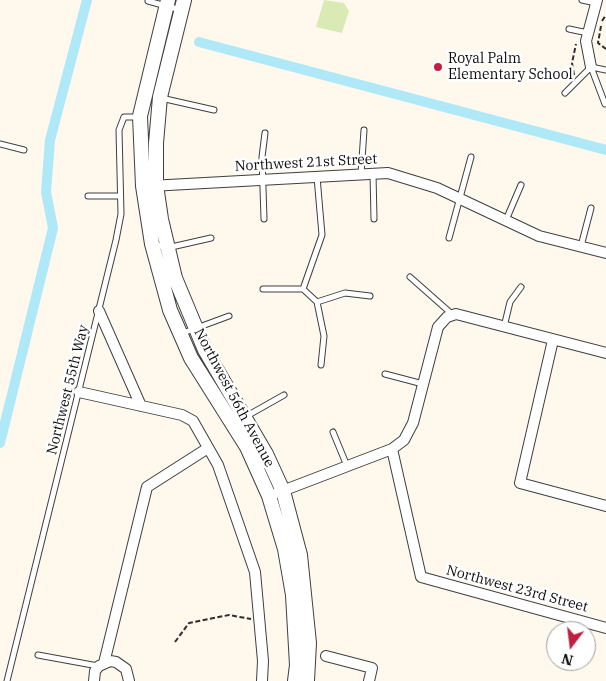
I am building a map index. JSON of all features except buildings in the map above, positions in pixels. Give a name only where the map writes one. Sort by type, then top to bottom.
[{"type":"street","points":[[591,67],[586,41],[600,1]]},
{"type":"street","name":"Northwest 56th Avenue","points":[[167,3],[140,116],[150,186],[152,244],[170,310],[191,358],[247,447],[269,496],[285,549],[293,595],[297,665],[295,681]]},
{"type":"street","name":"Northwest 56th Avenue","points":[[183,5],[160,97],[150,186],[175,278],[205,350],[266,454],[283,491],[300,555],[309,643],[307,681]]},
{"type":"street","name":"Northwest 21st Street","points":[[150,186],[388,173],[437,188],[539,236],[606,253]]},
{"type":"street","points":[[99,311],[141,406]]},
{"type":"street","points":[[269,496],[392,449],[404,440],[413,424],[438,327],[450,316],[504,327],[606,353]]},
{"type":"street","points":[[553,340],[520,483],[606,506]]},
{"type":"street","points":[[78,392],[182,415],[193,422],[218,465],[255,572],[263,661],[262,681]]},
{"type":"street","points":[[94,681],[95,671],[102,664],[147,488],[208,448]]},
{"type":"street","name":"Northwest 23rd Street","points":[[392,449],[421,577],[605,625]]},
{"type":"street","points":[[326,656],[372,668],[369,681]]},
{"type":"street","points":[[102,664],[116,662],[122,665],[126,669],[129,681]]},
{"type":"lane","points":[[582,0],[600,1]]},
{"type":"lane","points":[[148,1],[183,5]]},
{"type":"lane","points":[[569,28],[588,34]]},
{"type":"lane","points":[[591,67],[606,70]]},
{"type":"lane","points":[[565,93],[591,67]]},
{"type":"lane","points":[[591,67],[605,104]]},
{"type":"lane","points":[[145,94],[214,110]]},
{"type":"lane","name":"Northwest 55th Way","points":[[7,681],[116,240],[121,214],[119,130],[124,117],[140,116]]},
{"type":"lane","points":[[360,174],[364,130]]},
{"type":"lane","points":[[264,219],[262,180],[265,132]]},
{"type":"lane","points":[[0,144],[24,150]]},
{"type":"lane","points":[[449,238],[471,157]]},
{"type":"lane","points":[[373,174],[374,219]]},
{"type":"lane","points":[[303,289],[322,235],[316,176]]},
{"type":"lane","points":[[506,220],[521,185]]},
{"type":"lane","points":[[88,196],[120,196]]},
{"type":"lane","points":[[581,246],[592,208]]},
{"type":"lane","points":[[152,244],[167,248],[211,238]]},
{"type":"lane","points":[[410,277],[450,316]]},
{"type":"lane","points":[[504,327],[510,302],[521,286]]},
{"type":"lane","points":[[263,289],[303,289],[317,302],[324,336],[322,365]]},
{"type":"lane","points":[[317,302],[345,293],[370,296]]},
{"type":"lane","points":[[181,334],[229,316]]},
{"type":"lane","points":[[385,374],[423,384]]},
{"type":"lane","points":[[245,417],[284,395]]},
{"type":"lane","points":[[333,432],[347,466]]},
{"type":"lane","points":[[38,656],[102,664]]},
{"type":"path","points":[[606,16],[602,21],[598,43],[606,49]]},
{"type":"path","points":[[175,642],[189,623],[229,614],[253,619]]},
{"type":"green space","points":[[324,0],[344,3],[349,11],[342,33],[316,27]]},
{"type":"waterway","points":[[0,443],[53,228],[46,192],[50,140],[87,0]]},
{"type":"waterway","points":[[199,42],[606,150]]},
{"type":"place","name":"Royal Palm Elementary School","points":[[438,67]]}]
